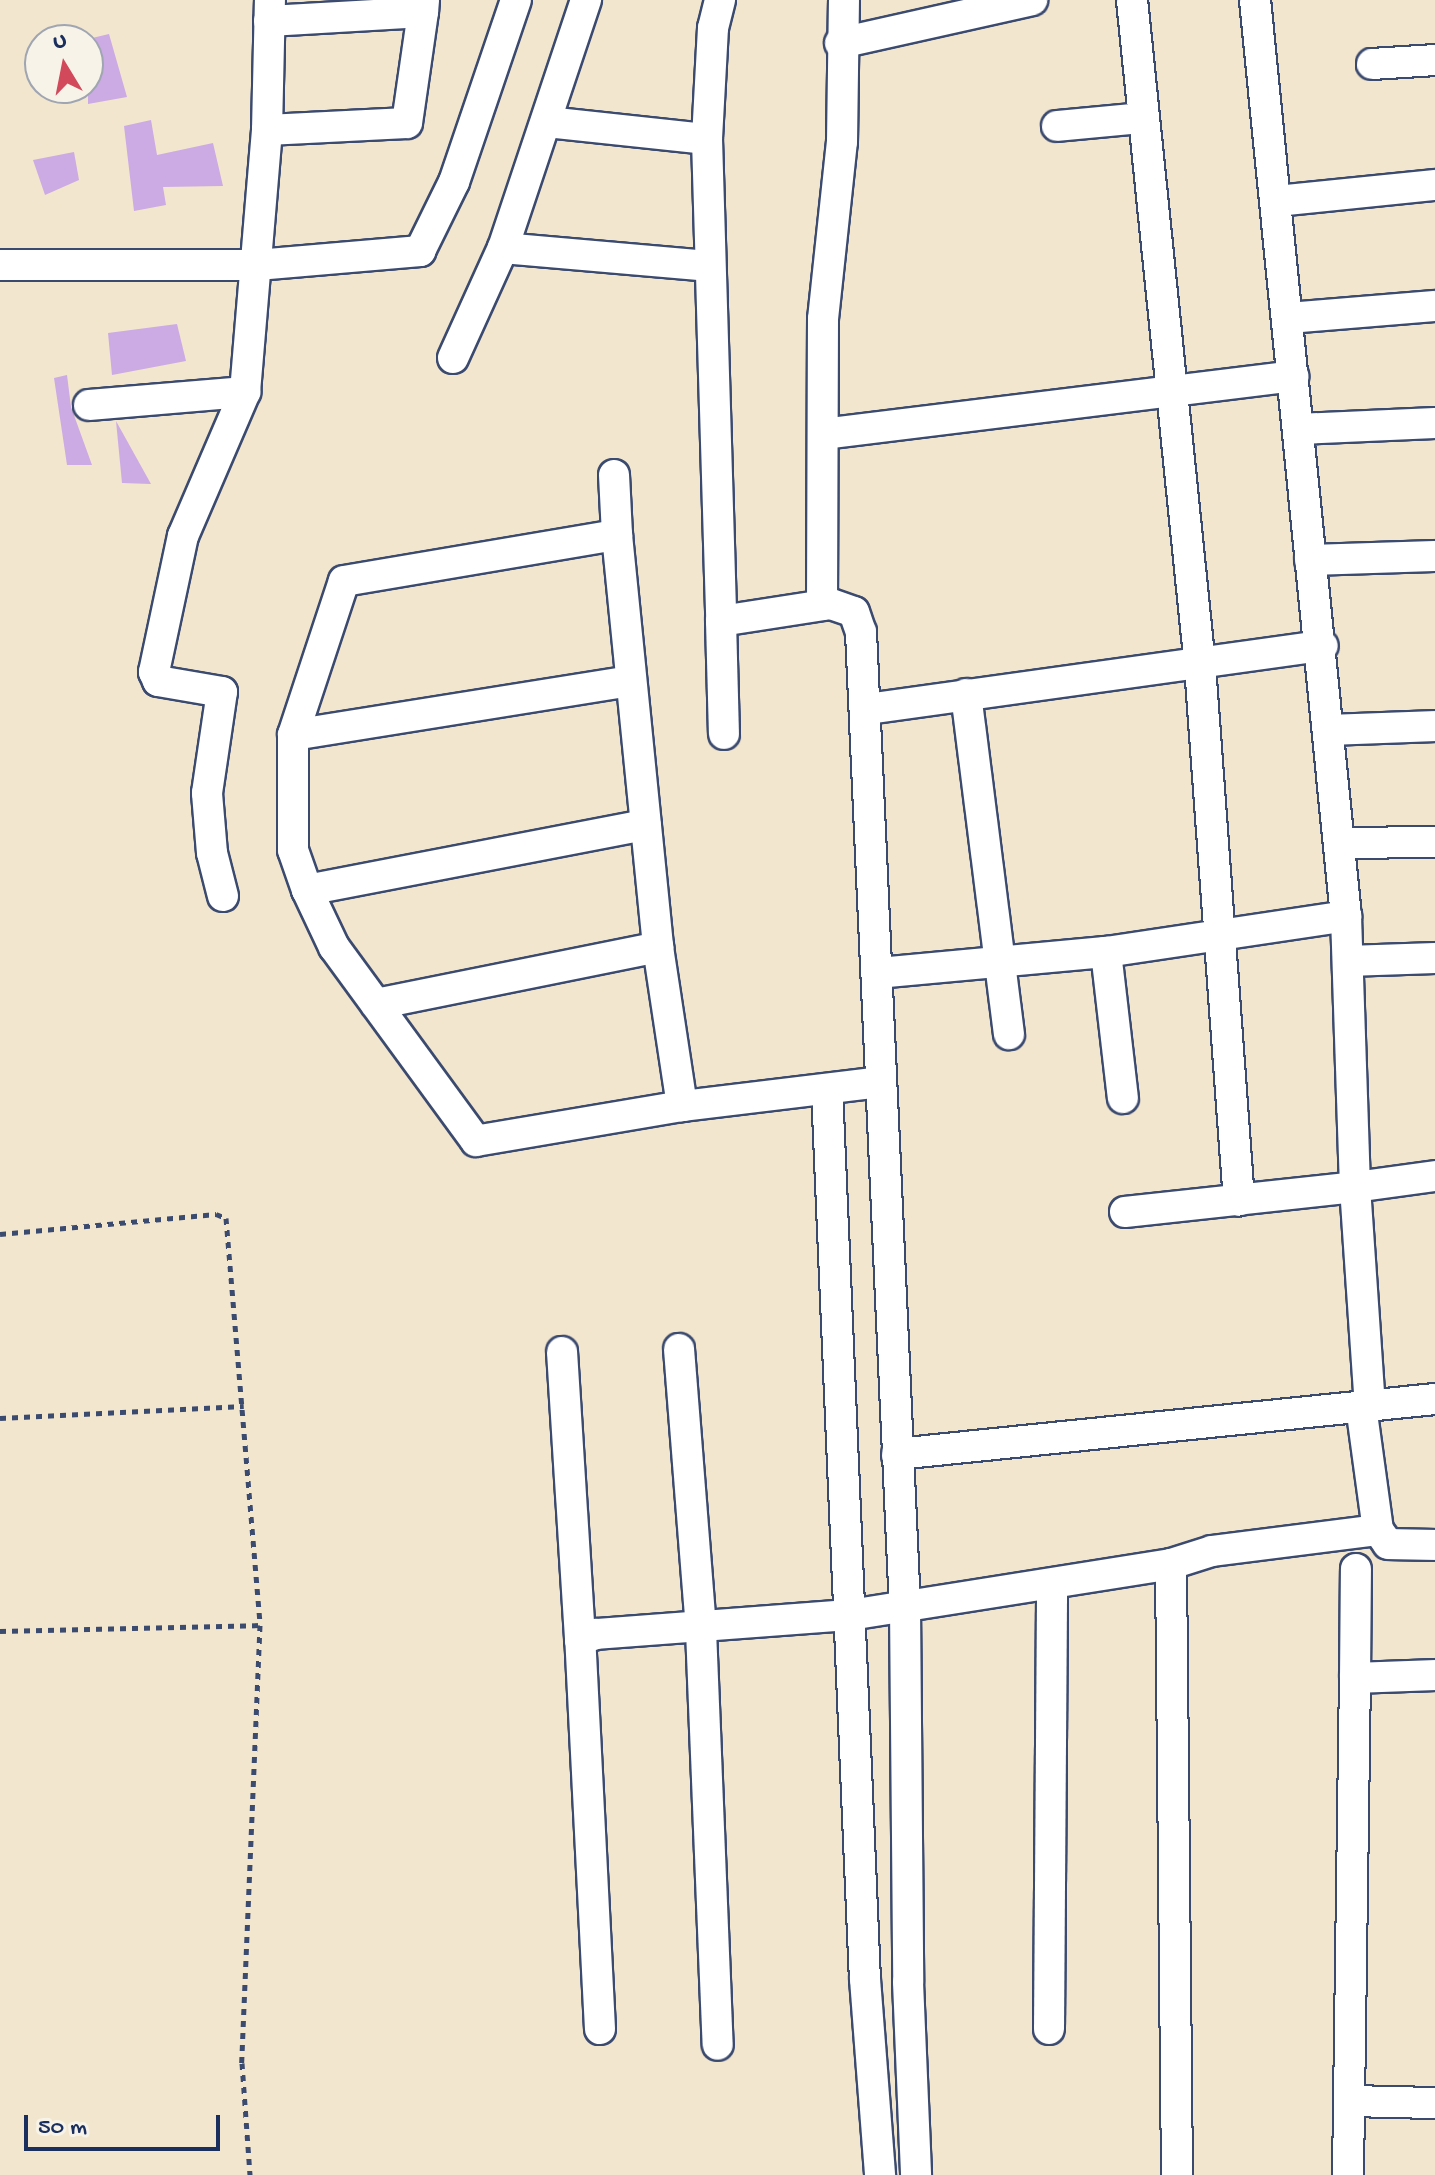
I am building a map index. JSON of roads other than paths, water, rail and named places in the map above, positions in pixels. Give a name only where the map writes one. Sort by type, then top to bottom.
[{"type":"street","points":[[0,265],[257,265],[423,249],[454,182],[516,0]]},
{"type":"street","points":[[453,358],[503,248],[586,0]]},
{"type":"street","points":[[720,0],[713,28],[707,139],[707,266],[724,734]]},
{"type":"street","points":[[822,605],[823,319],[842,142],[840,43],[844,0]]},
{"type":"street","points":[[840,43],[1032,0]]},
{"type":"street","points":[[1132,0],[1169,395],[1200,666],[1222,933],[1239,1201]]},
{"type":"street","points":[[1255,0],[1310,560],[1323,646],[1346,916],[1366,1406],[1378,1530],[1388,1544],[1435,1545]]},
{"type":"street","points":[[223,896],[212,853],[207,793],[222,692],[158,681],[154,672],[183,536],[245,392],[267,130],[269,10],[424,6],[407,123],[267,130]]},
{"type":"street","points":[[1372,64],[1435,60]]},
{"type":"street","points":[[1057,126],[1142,118]]},
{"type":"street","points":[[547,122],[707,139]]},
{"type":"street","points":[[1277,201],[1435,185]]},
{"type":"street","points":[[503,248],[707,266]]},
{"type":"street","points":[[1288,318],[1435,306]]},
{"type":"street","points":[[823,434],[1169,395],[1293,376]]},
{"type":"street","points":[[89,405],[245,392]]},
{"type":"street","points":[[1298,429],[1435,423]]},
{"type":"street","points":[[614,475],[630,681],[658,947],[682,1106]]},
{"type":"street","points":[[617,535],[344,581],[293,735],[293,850],[307,890],[334,947],[476,1141],[682,1106],[880,1082]]},
{"type":"street","points":[[1310,560],[1435,556]]},
{"type":"street","points":[[721,621],[822,605],[844,606],[859,622],[867,709],[880,1082],[905,1607],[908,1982],[916,2175]]},
{"type":"street","points":[[867,709],[1200,666],[1323,646]]},
{"type":"street","points":[[293,735],[630,681]]},
{"type":"street","points":[[966,694],[1009,1034]]},
{"type":"street","points":[[1330,730],[1435,726]]},
{"type":"street","points":[[307,890],[646,825]]},
{"type":"street","points":[[1340,843],[1435,842]]},
{"type":"street","points":[[878,973],[1106,952],[1346,916]]},
{"type":"street","points":[[376,1004],[658,947]]},
{"type":"street","points":[[1106,952],[1123,1098]]},
{"type":"street","points":[[1348,961],[1435,958]]},
{"type":"street","points":[[827,1089],[865,1979],[880,2175]]},
{"type":"street","points":[[1125,1212],[1435,1176]]},
{"type":"street","points":[[679,1349],[701,1630],[718,2045]]},
{"type":"street","points":[[562,1352],[600,2029]]},
{"type":"street","points":[[897,1454],[1435,1399]]},
{"type":"street","points":[[580,1640],[596,1634],[701,1630],[850,1615],[1171,1564],[1212,1551],[1378,1530]]},
{"type":"street","points":[[1171,1564],[1177,2175]]},
{"type":"street","points":[[1348,2175],[1356,1569]]},
{"type":"street","points":[[1049,2029],[1052,1585]]},
{"type":"street","points":[[1355,1678],[1435,1675]]},
{"type":"street","points":[[1351,2101],[1435,2103]]}]
